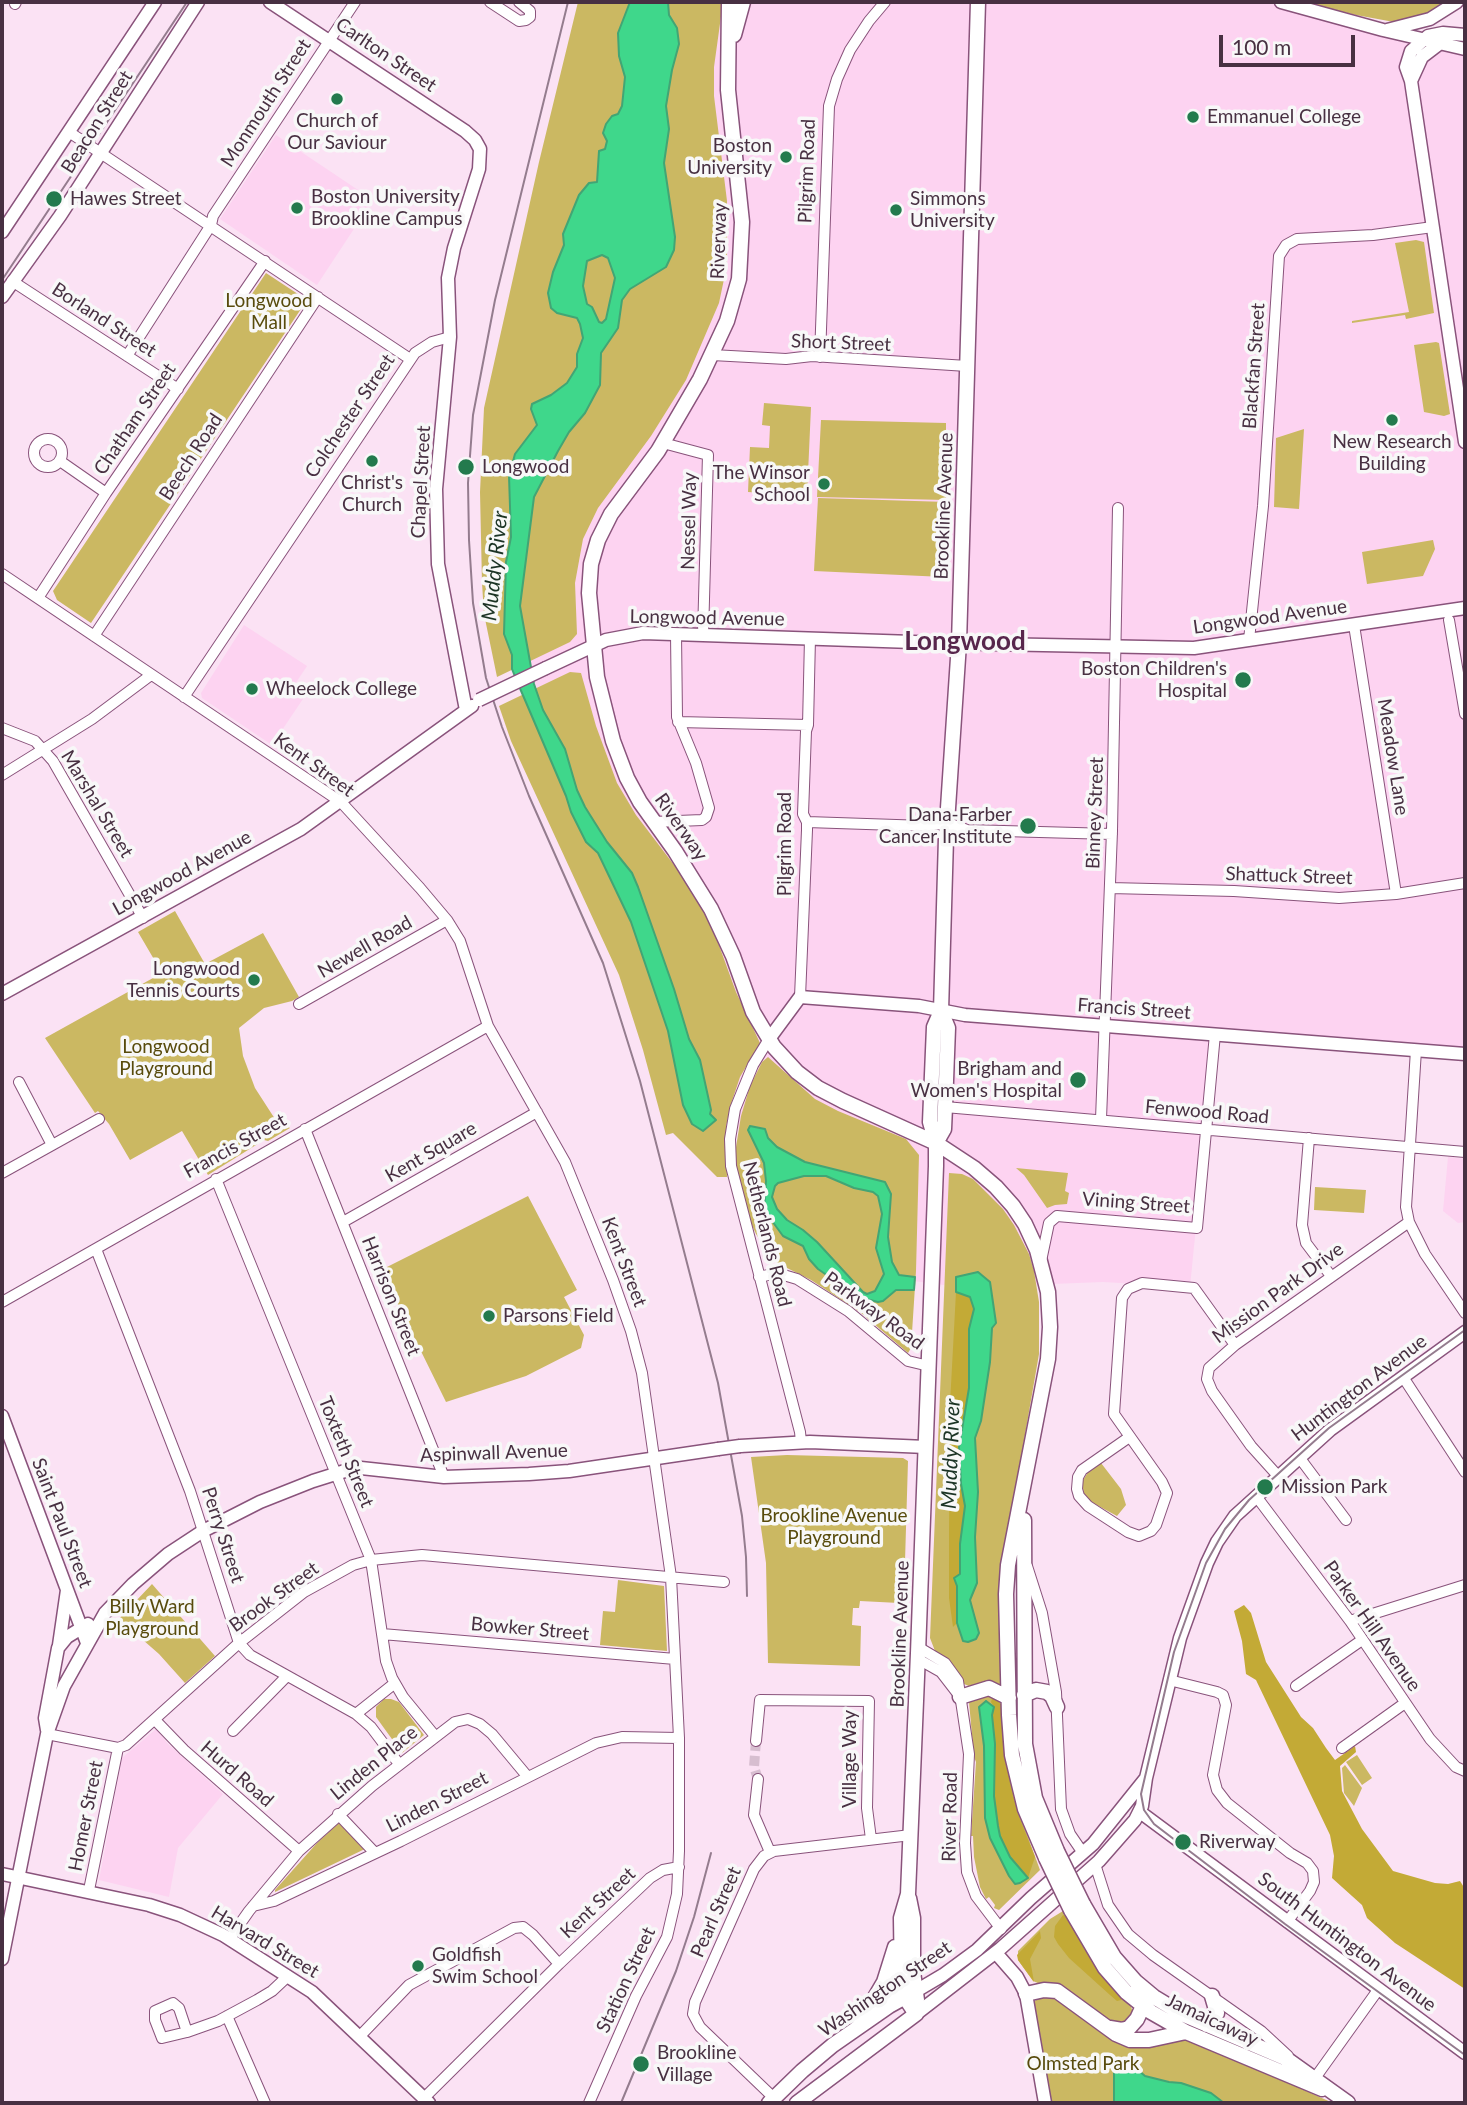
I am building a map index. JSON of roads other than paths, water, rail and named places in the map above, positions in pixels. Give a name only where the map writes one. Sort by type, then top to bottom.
[{"type":"highway","name":"Riverway","points":[[729,2],[729,100],[740,191],[742,254],[734,299],[712,355],[663,443],[611,514],[596,547],[590,577],[593,646],[600,691],[618,757],[631,785],[711,909],[733,956],[753,1012],[769,1039],[793,1068],[814,1086],[936,1143],[974,1168],[1005,1197],[1028,1230],[1041,1261],[1048,1292],[1050,1340],[1047,1369],[1006,1582],[1016,1697],[1029,1774],[1051,1855],[1077,1907]]},
{"type":"highway","name":"Riverway","points":[[728,71],[741,2]]},
{"type":"highway","name":"Brookline Avenue","points":[[936,1143],[944,1129],[948,1028],[942,1011],[948,823],[959,643],[978,2]]},
{"type":"highway","name":"Brookline Avenue","points":[[916,2014],[911,1994],[901,1978],[901,1918],[908,1894],[911,1835],[929,1366],[936,1143],[930,1122],[934,1027],[942,1011]]},
{"type":"highway","name":"Riverway","points":[[1016,1697],[1025,1490]]},
{"type":"highway","points":[[960,1697],[989,1688],[1016,1697],[1036,1690],[1052,1696],[1057,1707]]},
{"type":"highway","points":[[908,1894],[913,1918],[914,1972],[911,1994]]},
{"type":"highway","name":"Jamaicaway","points":[[1077,1907],[1105,1968],[1126,1992],[1143,2006],[1186,2032],[1344,2100]]},
{"type":"highway","name":"Jamaicaway","points":[[1077,1907],[1130,1976],[1168,2007],[1297,2064],[1344,2100]]},
{"type":"highway","points":[[856,2029],[878,1995],[888,1973],[901,1918]]},
{"type":"highway","points":[[1026,1994],[1044,1990],[1058,1992],[1120,2037],[1133,2041],[1153,2040],[1186,2032]]},
{"type":"highway","name":"Washington Street","points":[[772,2102],[813,2061],[856,2029],[911,1994]]},
{"type":"highway","points":[[1207,2025],[1217,2012],[1212,1996]]},
{"type":"highway","points":[[1105,2026],[1128,2029],[1143,2006]]},
{"type":"highway","name":"Washington Street","points":[[797,2103],[916,2014]]},
{"type":"main road","name":"Beacon Street","points":[[2,232],[155,2]]},
{"type":"main road","name":"Beacon Street","points":[[2,296],[60,216],[198,2]]},
{"type":"main road","name":"Carlton Street","points":[[270,2],[465,131],[478,144],[481,155],[479,169],[449,269],[450,337]]},
{"type":"main road","points":[[1281,2],[1465,49]]},
{"type":"main road","points":[[1383,30],[1430,19],[1457,2]]},
{"type":"main road","points":[[1465,35],[1439,33],[1422,40],[1411,51],[1406,63],[1411,80],[1465,442]]},
{"type":"main road","points":[[1411,80],[1422,57],[1438,44]]},
{"type":"main road","name":"Chapel Street","points":[[450,337],[435,521],[440,576],[466,710]]},
{"type":"main road","name":"Longwood Avenue","points":[[2,994],[301,830],[479,700],[612,638],[629,634],[676,634],[1194,648],[1465,608]]},
{"type":"main road","points":[[769,1039],[800,997]]},
{"type":"main road","name":"Francis Street","points":[[800,997],[919,1006],[942,1011],[1105,1026],[1465,1054]]},
{"type":"main road","name":"Huntington Avenue","points":[[1033,1918],[1095,1864],[1125,1833],[1140,1812],[1169,1680],[1186,1621],[1214,1549],[1235,1516],[1342,1420],[1465,1332]]},
{"type":"main road","name":"Saint Paul Street","points":[[2,1416],[88,1643]]},
{"type":"main road","name":"Aspinwall Avenue","points":[[47,1734],[45,1718],[59,1646],[67,1637],[105,1613],[143,1574],[203,1531],[260,1502],[336,1474],[361,1468],[444,1477],[549,1473],[740,1446],[801,1442],[926,1447]]},
{"type":"main road","points":[[59,1646],[67,1590]]},
{"type":"main road","name":"Aspinwall Avenue","points":[[2,1959],[47,1734],[64,1686],[105,1613]]},
{"type":"main road","points":[[1105,1831],[1146,1778]]},
{"type":"main road","points":[[1083,1853],[1105,1831],[1127,1815],[1140,1812],[1136,1804],[1136,1788]]},
{"type":"main road","name":"South Huntington Avenue","points":[[1140,1812],[1465,2053]]},
{"type":"main road","name":"Washington Street","points":[[911,1994],[964,1960],[1083,1853]]},
{"type":"main road","name":"Harvard Street","points":[[2,1874],[89,1891],[171,1912],[230,1938],[312,1992],[427,2101]]},
{"type":"main road","name":"Washington Street","points":[[916,2014],[996,1952],[1033,1918]]},
{"type":"main road","points":[[996,1952],[1017,1977],[1026,1994],[1045,2103]]},
{"type":"street","name":"Monmouth Street","points":[[127,356],[211,225],[213,216],[355,2]]},
{"type":"street","points":[[490,2],[519,21],[526,20],[530,17],[530,11],[519,2]]},
{"type":"street","name":"Pilgrim Road","points":[[820,358],[829,106],[850,50],[885,2]]},
{"type":"street","points":[[69,132],[410,359]]},
{"type":"street","name":"Blackfan Street","points":[[1249,640],[1263,506],[1279,256],[1286,245],[1297,239],[1373,235],[1433,227]]},
{"type":"street","name":"Chatham Street","points":[[38,598],[106,493],[265,261]]},
{"type":"street","name":"Borland Street","points":[[12,282],[178,388]]},
{"type":"street","name":"Beech Road","points":[[94,636],[318,297]]},
{"type":"street","name":"Colchester Street","points":[[184,697],[410,359],[432,342],[450,337]]},
{"type":"street","name":"Short Street","points":[[712,355],[786,359],[802,356],[967,366]]},
{"type":"street","name":"Nessel Way","points":[[663,443],[708,456],[704,635]]},
{"type":"street","points":[[60,461],[106,493]]},
{"type":"street","name":"Binney Street","points":[[1101,1119],[1112,834],[1118,508]]},
{"type":"street","name":"Kent Street","points":[[2,574],[341,802],[447,920],[464,950],[488,1026],[573,1180],[629,1322],[642,1373],[671,1577],[679,1738],[678,1867],[663,1870],[650,1878],[559,1964],[427,2101]]},
{"type":"street","points":[[1449,620],[1465,714]]},
{"type":"street","name":"Meadow Lane","points":[[1354,625],[1396,894]]},
{"type":"street","points":[[654,822],[702,820],[708,812],[696,763],[678,722],[675,705],[676,634]]},
{"type":"street","name":"Pilgrim Road","points":[[800,997],[807,822],[803,814],[810,638]]},
{"type":"street","points":[[2,775],[92,719],[151,675]]},
{"type":"street","points":[[678,722],[808,725]]},
{"type":"street","name":"Marshal Street","points":[[2,728],[35,741],[44,751],[67,785],[143,918]]},
{"type":"street","points":[[807,822],[924,826],[948,823],[967,830],[1112,834]]},
{"type":"street","name":"Shattuck Street","points":[[1110,888],[1234,891],[1339,898],[1396,894],[1465,883]]},
{"type":"street","name":"Newell Road","points":[[299,1004],[447,920]]},
{"type":"street","name":"Francis Street","points":[[2,1302],[488,1026]]},
{"type":"street","name":"Vining Street","points":[[1041,1261],[1052,1218],[1067,1216],[1197,1228],[1215,1034]]},
{"type":"street","name":"Netherlands Road","points":[[769,1039],[742,1088],[734,1113],[730,1139],[732,1177],[801,1442]]},
{"type":"street","points":[[1416,1050],[1405,1196],[1409,1222],[1433,1268],[1465,1313]]},
{"type":"street","points":[[19,1082],[52,1146]]},
{"type":"street","name":"Fenwood Road","points":[[945,1107],[1465,1152]]},
{"type":"street","name":"Kent Square","points":[[343,1222],[537,1112]]},
{"type":"street","points":[[2,1173],[99,1119]]},
{"type":"street","name":"Harrison Street","points":[[305,1129],[444,1477]]},
{"type":"street","points":[[1309,1138],[1302,1225],[1306,1243],[1331,1276]]},
{"type":"street","name":"Toxteth Street","points":[[216,1179],[371,1560],[386,1661],[403,1697],[435,1736]]},
{"type":"street","name":"Mission Park Drive","points":[[1278,1476],[1251,1446],[1208,1382],[1211,1364],[1409,1222]]},
{"type":"street","name":"Perry Street","points":[[96,1250],[203,1531],[239,1643]]},
{"type":"street","name":"Parkway Road","points":[[759,1277],[777,1273],[797,1279],[864,1323],[904,1358],[912,1363],[929,1366]]},
{"type":"street","points":[[1128,1438],[1082,1470],[1077,1489],[1079,1496],[1088,1506],[1128,1532],[1139,1536],[1151,1531],[1156,1525],[1167,1493],[1162,1482],[1128,1438],[1113,1410],[1122,1298],[1128,1289],[1142,1283],[1194,1288],[1235,1345]]},
{"type":"street","points":[[1403,1377],[1465,1472]]},
{"type":"street","points":[[1299,1457],[1346,1520]]},
{"type":"street","name":"Parker Hill Avenue","points":[[1256,1496],[1363,1640],[1437,1746],[1456,1767],[1465,1771]]},
{"type":"street","name":"Brook Street","points":[[118,1748],[127,1745],[239,1643],[303,1592],[353,1565],[371,1560],[422,1555],[724,1582]]},
{"type":"street","points":[[1024,1557],[1044,1625],[1057,1707],[1061,1805],[1069,1832],[1083,1853]]},
{"type":"street","points":[[1349,1621],[1465,1585]]},
{"type":"street","name":"Bowker Street","points":[[382,1634],[675,1659]]},
{"type":"street","points":[[1296,1686],[1363,1640]]},
{"type":"street","points":[[239,1643],[250,1655],[356,1714],[371,1727],[399,1764]]},
{"type":"street","points":[[918,1653],[942,1673],[960,1697]]},
{"type":"street","points":[[233,1731],[287,1676]]},
{"type":"street","points":[[1169,1680],[1223,1695],[1225,1709],[1213,1775],[1217,1790],[1227,1803],[1307,1863],[1313,1871],[1315,1876],[1312,1887],[1287,1922]]},
{"type":"street","points":[[356,1714],[395,1683]]},
{"type":"street","name":"River Road","points":[[960,1697],[969,1763],[965,1861],[976,1896],[1001,1928]]},
{"type":"street","name":"Village Way","points":[[756,1741],[760,1700],[869,1702],[867,1808],[871,1839]]},
{"type":"street","points":[[1342,1748],[1405,1703]]},
{"type":"street","name":"Linden Place","points":[[253,1906],[299,1851],[338,1814],[459,1720],[468,1719],[480,1724],[492,1734],[527,1776]]},
{"type":"street","name":"Hurd Road","points":[[155,1720],[184,1750],[299,1851]]},
{"type":"street","points":[[47,1734],[118,1748]]},
{"type":"street","name":"Linden Street","points":[[253,1906],[274,1901],[375,1853],[596,1742],[622,1737],[679,1738]]},
{"type":"street","name":"Homer Street","points":[[89,1891],[118,1748]]},
{"type":"street","points":[[758,1779],[754,1815],[770,1852],[911,1835]]},
{"type":"street","points":[[338,1814],[375,1853]]},
{"type":"street","name":"Pearl Street","points":[[770,1852],[760,1859],[754,1869],[693,2011],[694,2019],[700,2027],[772,2102]]},
{"type":"street","points":[[1095,1864],[1107,1903],[1123,1928],[1153,1955],[1261,2031],[1297,2064]]},
{"type":"street","name":"Station Street","points":[[589,2103],[636,1996],[667,1937],[677,1894],[678,1867]]},
{"type":"street","points":[[230,1938],[253,1906]]},
{"type":"street","points":[[360,2036],[409,1985],[514,1928],[523,1927],[559,1964]]},
{"type":"street","points":[[187,2032],[227,2016],[272,1991],[288,1976]]},
{"type":"street","points":[[1315,2078],[1378,1990]]},
{"type":"street","points":[[227,2016],[265,2103]]},
{"type":"tunnel","points":[[756,1741],[754,1767],[758,1779]]},
{"type":"tram line","points":[[2,280],[187,2]]},
{"type":"tram line","points":[[568,2],[495,300],[473,415],[468,483],[473,603],[486,678],[502,727],[529,796],[603,963],[640,1081],[718,1383],[742,1516],[747,1596]]},
{"type":"tram line","points":[[1465,1330],[1329,1428],[1249,1500],[1225,1529],[1206,1563],[1174,1652],[1141,1794],[1144,1810],[1154,1824],[1285,1924],[1465,2055]]},
{"type":"tram line","points":[[621,2103],[676,1971],[711,1853]]},
{"type":"place","name":"Church of Our Saviour","points":[[337,99]]},
{"type":"place","name":"Emmanuel College","points":[[1193,117]]},
{"type":"place","name":"Boston University","points":[[786,157]]},
{"type":"place","name":"Hawes Street","points":[[54,199]]},
{"type":"place","name":"Boston University Brookline Campus","points":[[297,208]]},
{"type":"place","name":"Simmons University","points":[[896,210]]},
{"type":"place","name":"New Research Building","points":[[1392,420]]},
{"type":"place","name":"Christ's Church","points":[[372,461]]},
{"type":"place","name":"Longwood","points":[[466,467]]},
{"type":"place","name":"The Winsor School","points":[[824,484]]},
{"type":"place","name":"Boston Children's Hospital","points":[[1243,680]]},
{"type":"place","name":"Wheelock College","points":[[252,689]]},
{"type":"place","name":"Dana-Farber Cancer Institute","points":[[1028,826]]},
{"type":"place","name":"Longwood Tennis Courts","points":[[254,980]]},
{"type":"place","name":"Brigham and Women's Hospital","points":[[1078,1080]]},
{"type":"place","name":"Parsons Field","points":[[489,1316]]},
{"type":"place","name":"Mission Park","points":[[1265,1487]]},
{"type":"place","name":"Riverway","points":[[1183,1842]]},
{"type":"place","name":"Goldfish Swim School","points":[[418,1966]]},
{"type":"place","name":"Brookline Village","points":[[641,2064]]},
{"type":"district","name":"Longwood","points":[[965,642]]},
{"type":"park label","name":"Longwood Mall","points":[[269,312]]},
{"type":"park label","name":"Longwood Playground","points":[[166,1058]]},
{"type":"park label","name":"Brookline Avenue Playground","points":[[834,1527]]},
{"type":"park label","name":"Billy Ward Playground","points":[[152,1618]]},
{"type":"park label","name":"Olmsted Park","points":[[1083,2064]]},
{"type":"water label","name":"Muddy River","points":[[495,566]]},
{"type":"water label","name":"Muddy River","points":[[951,1454]]}]
